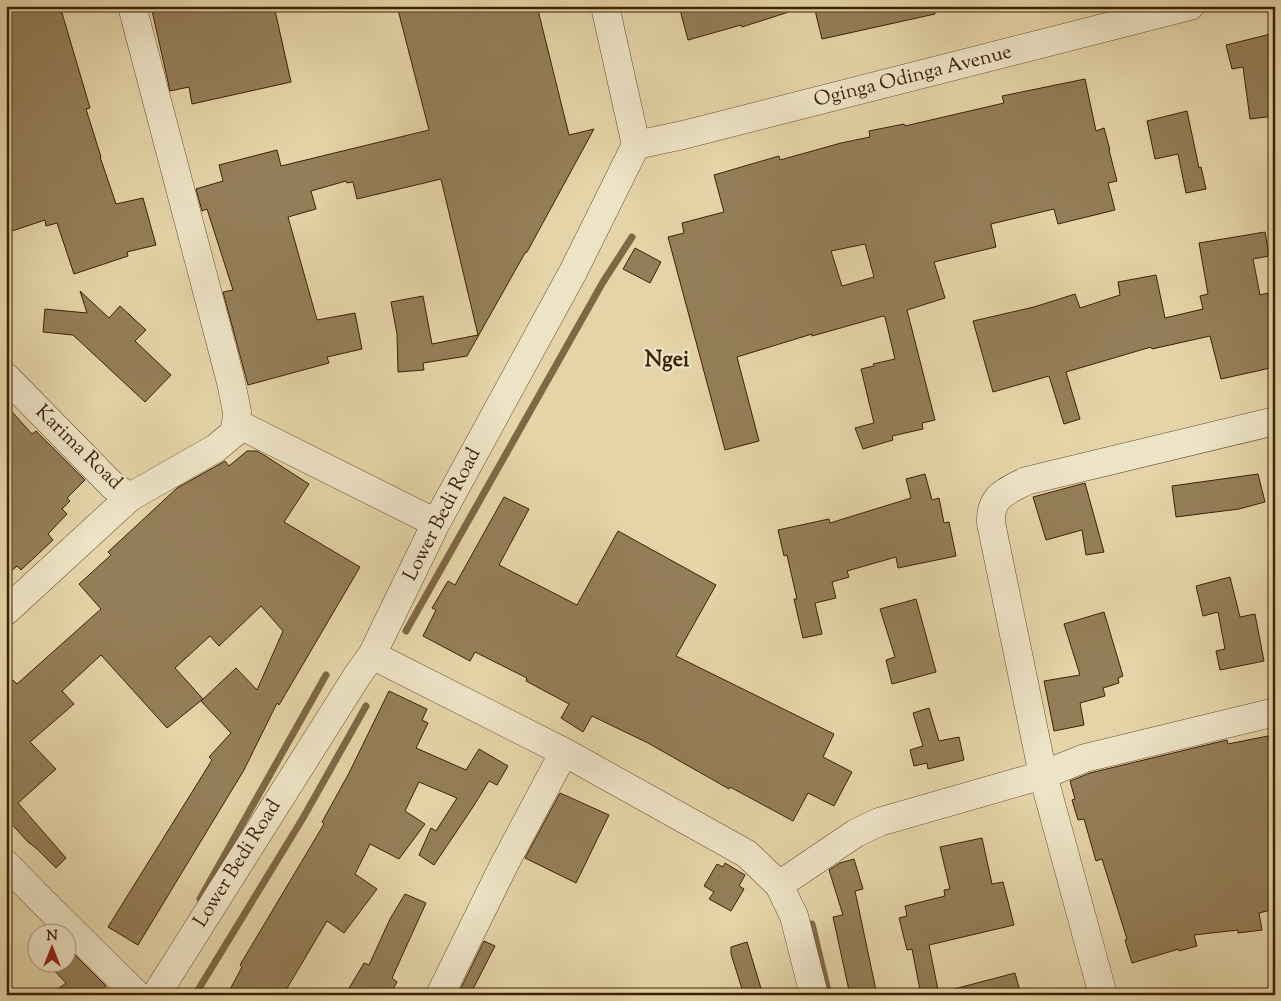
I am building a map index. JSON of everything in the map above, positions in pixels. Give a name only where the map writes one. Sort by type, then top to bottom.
[{"type":"street","points":[[132,6],[231,382],[237,412],[236,423],[436,523]]},
{"type":"street","points":[[605,6],[636,145]]},
{"type":"street","name":"Oginga Odinga Avenue","points":[[636,145],[683,136],[1190,6]]},
{"type":"street","name":"Lower Bedi Road","points":[[156,995],[372,655],[436,523],[573,272],[636,145]]},
{"type":"street","name":"Karima Road","points":[[6,377],[113,486],[130,497]]},
{"type":"street","points":[[1103,995],[1044,775],[990,511],[994,502],[1003,493],[1026,481],[1275,421]]},
{"type":"street","name":"Karima Road","points":[[6,611],[130,497],[216,448],[234,433],[236,423]]},
{"type":"street","points":[[372,655],[564,752],[747,854],[779,885],[794,916],[814,995]]},
{"type":"street","points":[[779,885],[856,832],[880,822],[1044,775],[1085,758],[1275,712]]},
{"type":"street","points":[[440,995],[504,863],[564,752]]},
{"type":"street","points":[[6,864],[137,995]]},
{"type":"building","points":[[6,6],[58,6],[60,13],[62,13],[90,108],[86,109],[100,157],[116,204],[143,198],[156,245],[127,252],[128,256],[74,274],[57,223],[46,226],[45,220],[6,233]]},
{"type":"building","points":[[151,6],[274,6],[291,82],[192,104],[189,87],[170,91]]},
{"type":"building","points":[[397,6],[537,6],[569,135],[594,129],[527,252],[467,356],[423,363],[424,370],[398,372],[397,334],[391,302],[423,296],[432,344],[478,335],[441,179],[357,199],[353,182],[347,183],[346,181],[311,191],[316,209],[288,217],[317,320],[355,313],[362,349],[327,357],[329,363],[248,385],[223,292],[233,290],[207,209],[202,211],[196,189],[223,181],[219,165],[277,150],[281,166],[429,130]]},
{"type":"building","points":[[679,6],[794,6],[795,10],[742,27],[741,25],[688,40]]},
{"type":"building","points":[[814,6],[934,6],[935,14],[822,39]]},
{"type":"building","points":[[1275,33],[1275,116],[1250,119],[1243,67],[1232,69],[1226,45]]},
{"type":"building","points":[[1085,79],[1096,131],[1104,128],[1110,150],[1117,181],[1108,183],[1115,210],[1058,224],[1054,209],[991,224],[996,247],[934,262],[945,298],[907,310],[935,420],[922,423],[923,429],[892,436],[893,440],[863,449],[855,428],[874,423],[861,369],[895,359],[885,317],[883,316],[812,336],[812,334],[737,357],[759,441],[725,450],[668,237],[684,233],[682,223],[724,212],[714,175],[779,156],[780,160],[870,137],[869,131],[904,124],[905,126],[1004,103],[1002,96]],"holes":[[[865,244],[874,277],[842,286],[831,251]]]},
{"type":"building","points":[[1187,111],[1199,168],[1201,167],[1206,189],[1186,193],[1178,154],[1155,159],[1147,121]]},
{"type":"building","points":[[1265,232],[1269,256],[1253,259],[1260,295],[1268,293],[1275,325],[1275,367],[1221,379],[1210,336],[1152,349],[1151,347],[1066,372],[1080,419],[1064,424],[1049,376],[993,392],[973,321],[1034,307],[1075,294],[1080,308],[1120,295],[1118,282],[1156,275],[1165,318],[1203,309],[1200,296],[1208,294],[1199,243]]},
{"type":"building","points":[[635,248],[661,262],[650,283],[623,269]]},
{"type":"building","points":[[80,291],[109,318],[120,306],[146,330],[135,341],[171,375],[145,402],[73,335],[43,332],[45,309],[87,313]]},
{"type":"building","points":[[6,405],[32,434],[36,431],[85,480],[67,498],[70,501],[62,509],[67,514],[48,534],[53,540],[21,570],[17,566],[6,576]]},
{"type":"building","points":[[247,451],[257,451],[309,484],[284,522],[360,567],[279,705],[277,703],[244,770],[138,945],[108,927],[212,760],[209,757],[231,733],[201,701],[236,668],[257,690],[283,631],[261,606],[219,646],[210,636],[175,668],[203,699],[167,728],[101,655],[62,691],[74,704],[30,742],[56,769],[18,803],[66,858],[56,868],[6,818],[6,673],[17,684],[101,609],[79,584],[111,555],[108,552],[177,488],[225,461],[229,466]]},
{"type":"building","points":[[925,474],[932,500],[939,498],[944,523],[949,522],[956,556],[898,568],[896,557],[847,571],[849,577],[832,582],[836,598],[815,603],[822,634],[803,638],[787,555],[784,556],[778,530],[829,519],[830,523],[911,498],[906,479]]},
{"type":"building","points":[[1258,474],[1265,502],[1239,509],[1176,517],[1172,486]]},
{"type":"building","points":[[1085,483],[1104,552],[1086,555],[1082,530],[1046,540],[1033,497]]},
{"type":"building","points":[[504,497],[529,509],[499,565],[577,605],[618,531],[716,585],[676,656],[834,734],[823,757],[852,772],[834,806],[808,793],[793,821],[730,787],[729,789],[648,743],[592,716],[583,732],[561,718],[569,704],[526,681],[527,678],[475,652],[470,661],[423,636],[436,610],[432,608],[448,581],[455,585]]},
{"type":"building","points":[[1230,577],[1240,617],[1255,614],[1264,661],[1220,670],[1216,651],[1225,649],[1218,612],[1203,616],[1196,586]]},
{"type":"building","points":[[916,599],[936,672],[892,684],[886,660],[895,657],[880,609]]},
{"type":"building","points":[[1104,612],[1123,676],[1118,678],[1119,683],[1103,688],[1105,696],[1080,703],[1084,725],[1054,731],[1044,681],[1080,675],[1064,624]]},
{"type":"building","points":[[389,691],[427,709],[422,720],[428,723],[416,748],[466,770],[479,749],[508,766],[497,785],[489,781],[434,865],[419,855],[431,828],[436,831],[457,798],[419,782],[405,811],[425,824],[399,859],[370,844],[355,874],[377,889],[344,933],[327,921],[283,995],[227,995],[242,967],[240,965],[324,824],[322,822],[349,773]]},
{"type":"building","points":[[929,708],[939,741],[959,737],[964,760],[928,769],[927,763],[914,766],[910,750],[923,746],[913,713]]},
{"type":"building","points":[[1268,736],[1275,771],[1275,909],[1259,913],[1262,930],[1238,933],[1238,930],[1194,935],[1197,946],[1179,951],[1179,949],[1132,963],[1125,940],[1127,939],[1102,859],[1096,861],[1084,819],[1078,820],[1072,800],[1075,799],[1070,781],[1090,773],[1227,740],[1228,744]]},
{"type":"building","points":[[560,793],[609,815],[576,883],[525,858]]},
{"type":"building","points":[[982,838],[992,884],[1003,882],[1014,925],[929,945],[939,995],[921,995],[912,949],[907,950],[899,918],[907,916],[905,906],[945,896],[944,890],[950,889],[940,847]]},
{"type":"building","points":[[854,859],[863,889],[855,891],[877,995],[850,995],[833,917],[843,915],[829,870],[840,863]]},
{"type":"building","points":[[725,863],[745,875],[739,886],[744,889],[731,911],[709,899],[714,892],[704,886],[717,864],[723,867]]},
{"type":"building","points":[[405,894],[426,903],[392,978],[397,982],[390,995],[345,995],[364,963],[369,965],[390,919]]},
{"type":"building","points":[[484,941],[495,946],[470,995],[460,990]]},
{"type":"building","points":[[747,942],[763,995],[744,995],[731,954],[731,947]]},
{"type":"building","points":[[78,958],[106,986],[97,995],[50,995],[66,983],[57,974],[78,974]]},
{"type":"building","points":[[1015,973],[1021,995],[955,995],[954,989]]},
{"type":"waterway","points":[[406,631],[603,282],[632,237]]},
{"type":"waterway","points":[[200,899],[326,675]]},
{"type":"waterway","points":[[195,995],[303,818],[366,706]]},
{"type":"waterway","points":[[812,924],[829,995]]},
{"type":"district","name":"Ngei","points":[[667,361]]}]
